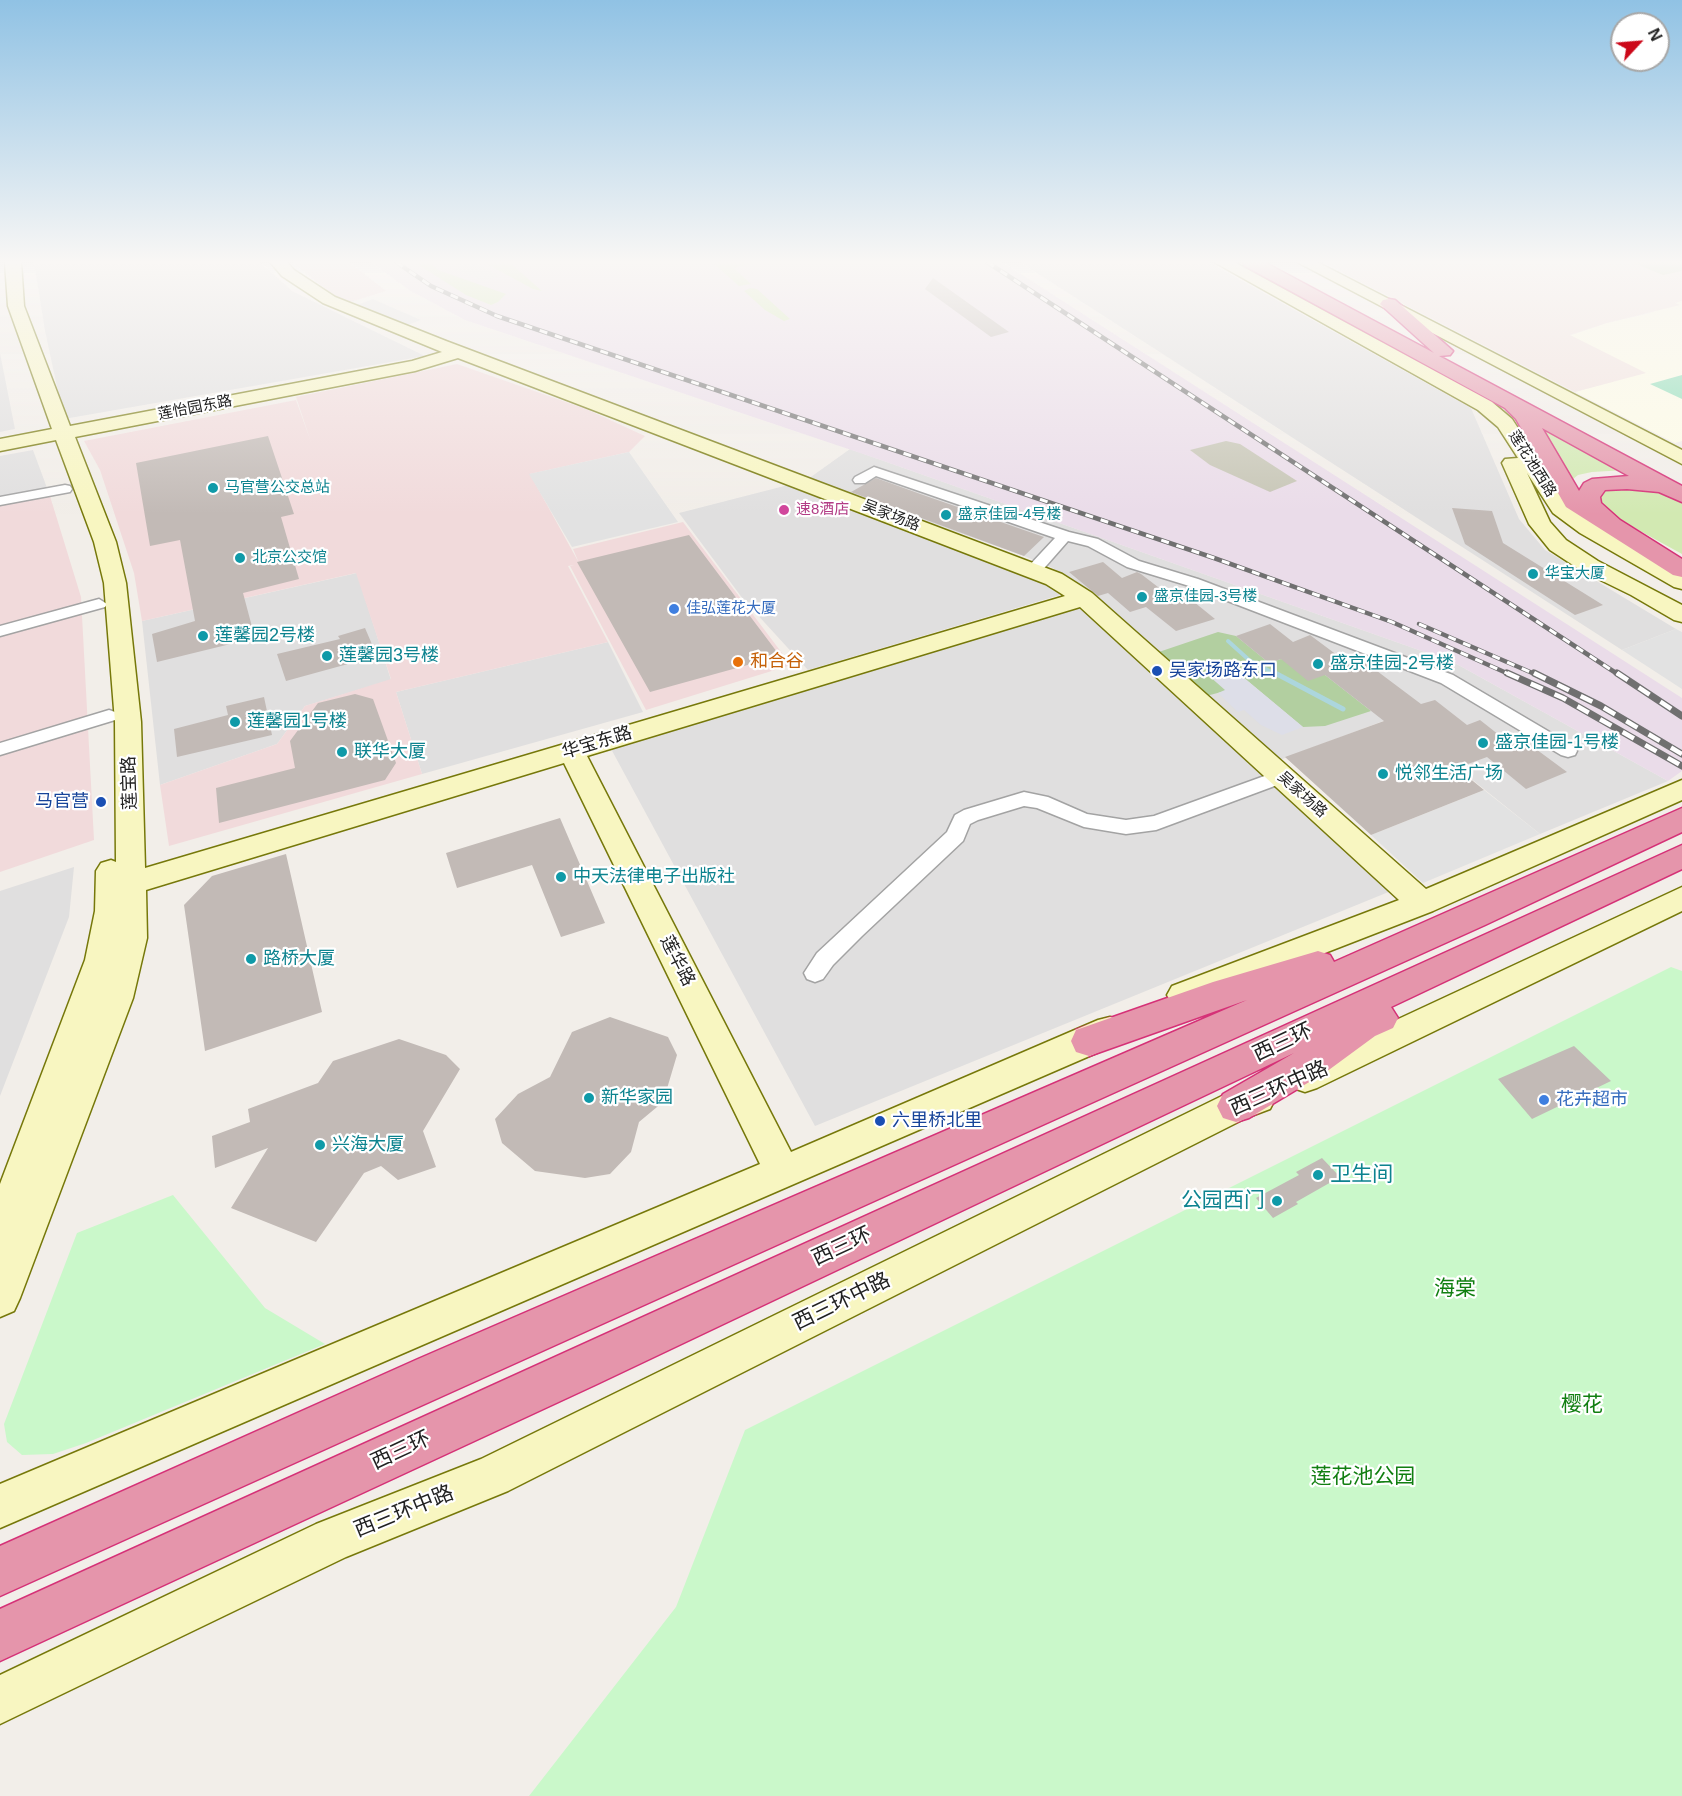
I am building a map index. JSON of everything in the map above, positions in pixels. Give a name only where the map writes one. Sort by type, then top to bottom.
[{"type":"highway","points":[[1404,346],[1444,359]]},
{"type":"highway","name":"莲花池西路","points":[[1418,346],[1682,475]]},
{"type":"highway","name":"莲花池西路","points":[[1421,346],[1444,359],[1495,402],[1682,495]]},
{"type":"highway","points":[[1431,346],[1444,359]]},
{"type":"highway","points":[[1495,402],[1524,415],[1574,502],[1681,571]]},
{"type":"highway","points":[[1681,571],[1590,506],[1588,497],[1592,488],[1600,484],[1627,482],[1659,487],[1682,495]]},
{"type":"highway","name":"西三环","points":[[0,1635],[1488,928],[1682,819]]},
{"type":"highway","name":"西三环","points":[[0,1571],[445,1370],[1488,928],[1682,856]]},
{"type":"highway","points":[[1089,1041],[1213,996],[1306,970],[1404,928],[1488,928],[1465,978],[1362,1026],[1313,1061],[1236,1106]]},
{"type":"street","name":"莲宝路","points":[[0,1233],[92,989],[101,960],[110,911],[121,887],[128,722],[115,583],[105,542],[54,435],[30,393],[12,346]]},
{"type":"street","name":"莲宝路","points":[[0,1298],[117,998],[132,938],[121,887],[99,604],[86,546],[65,489],[54,435],[28,346]]},
{"type":"street","name":"吴家场路","points":[[444,346],[1054,579],[1084,598],[1422,903]]},
{"type":"street","name":"莲花池西路","points":[[1379,346],[1495,402]]},
{"type":"street","points":[[1469,346],[1682,458]]},
{"type":"street","name":"莲怡园东路","points":[[0,445],[415,366],[459,352]]},
{"type":"street","points":[[1495,402],[1540,525],[1558,545],[1590,566],[1639,590],[1682,615]]},
{"type":"street","points":[[860,480],[874,471],[1065,536],[1093,542],[1133,564],[1192,582],[1446,679],[1568,751]]},
{"type":"street","points":[[0,501],[65,489]]},
{"type":"street","points":[[1033,570],[1065,536]]},
{"type":"street","name":"华宝东路","points":[[121,887],[1084,598]]},
{"type":"street","points":[[0,631],[99,604]]},
{"type":"street","points":[[0,749],[109,716]]},
{"type":"street","name":"莲华路","points":[[571,751],[782,1171]]},
{"type":"street","points":[[815,973],[825,959],[854,930],[956,836],[962,820],[971,815],[1024,799],[1041,802],[1084,820],[1126,827],[1156,823],[1281,776]]},
{"type":"street","points":[[0,1506],[1089,1041],[1160,1004],[1422,903],[1682,789]]},
{"type":"street","name":"西三环中路","points":[[0,1700],[332,1540],[493,1476],[1236,1106],[1274,1093],[1682,898]]},
{"type":"shaded area","points":[[48,346],[404,346],[425,356],[64,419]]},
{"type":"shaded area","points":[[542,346],[1133,346],[1682,698],[1682,771],[1668,781],[1453,662],[878,459]]},
{"type":"shaded area","points":[[1150,346],[1359,346],[1471,408],[1519,519],[1545,550],[1676,629],[1622,650]]},
{"type":"shaded area","points":[[1485,346],[1592,346],[1646,373],[1575,392]]},
{"type":"shaded area","points":[[1589,346],[1682,346],[1682,441],[1675,443],[1575,392],[1644,373]]},
{"type":"shaded area","points":[[0,353],[15,429],[0,432]]},
{"type":"shaded area","points":[[457,364],[586,409],[645,436],[629,452],[530,474],[579,563],[573,549],[683,522],[791,665],[646,710],[570,566],[574,565],[568,566],[608,642],[396,692],[422,774],[169,846],[160,785],[277,744],[305,706],[391,679],[356,573],[142,621],[134,573],[100,470],[84,441],[296,400],[311,442],[296,397]]},
{"type":"shaded area","points":[[1226,441],[1240,444],[1297,481],[1270,492],[1210,465],[1190,450]]},
{"type":"shaded area","points":[[850,449],[1453,662],[1668,781],[1540,834],[1394,717],[1269,764],[1199,703],[1053,568],[808,479]]},
{"type":"shaded area","points":[[33,450],[50,496],[0,506],[0,456]]},
{"type":"shaded area","points":[[629,452],[678,522],[572,547],[529,474]]},
{"type":"shaded area","points":[[792,484],[955,546],[1047,585],[1060,595],[808,670],[743,599],[679,513]]},
{"type":"shaded area","points":[[50,496],[81,597],[94,840],[0,872],[0,506]]},
{"type":"shaded area","points":[[357,573],[391,680],[305,706],[277,744],[160,785],[142,621]]},
{"type":"shaded area","points":[[1082,605],[1391,891],[815,1126],[610,747]]},
{"type":"shaded area","points":[[1676,629],[1682,632],[1682,689],[1622,650]]},
{"type":"shaded area","points":[[608,642],[643,712],[422,774],[396,692]]},
{"type":"shaded area","points":[[1231,667],[1303,727],[1282,735],[1261,725],[1244,710],[1238,712],[1218,693],[1225,690],[1208,675],[1218,668]]},
{"type":"shaded area","points":[[1484,790],[1540,834],[1423,883],[1371,835]]},
{"type":"shaded area","points":[[74,867],[69,917],[0,1096],[0,891]]},
{"type":"green space","points":[[1682,375],[1682,399],[1650,384]]},
{"type":"green space","points":[[1541,424],[1627,470],[1578,475],[1567,484],[1537,428]]},
{"type":"green space","points":[[1648,488],[1682,501],[1682,554],[1622,521],[1601,504],[1602,489]]},
{"type":"green space","points":[[1218,632],[1236,636],[1269,663],[1281,659],[1325,675],[1371,711],[1325,726],[1303,727],[1231,667],[1225,691],[1195,699],[1147,656]]},
{"type":"green space","name":"莲花池公园","points":[[1671,967],[1682,971],[1682,1796],[529,1796],[676,1607],[745,1430]]},
{"type":"green space","points":[[173,1195],[265,1308],[325,1344],[86,1443],[53,1454],[22,1455],[7,1442],[4,1424],[77,1233]]},
{"type":"building","points":[[268,436],[294,514],[281,517],[299,579],[243,593],[255,638],[157,662],[152,634],[195,621],[180,540],[150,546],[136,463]]},
{"type":"building","name":"盛京佳园-4号楼","points":[[876,478],[1044,537],[1024,556],[851,492]]},
{"type":"building","name":"华宝大厦","points":[[1452,508],[1492,511],[1503,543],[1603,605],[1575,615],[1465,544]]},
{"type":"building","name":"佳弘莲花大厦","points":[[689,535],[780,656],[650,692],[577,562]]},
{"type":"building","name":"盛京佳园-3号楼","points":[[1103,562],[1122,578],[1137,572],[1141,574],[1171,597],[1183,593],[1215,619],[1176,631],[1146,607],[1130,612],[1108,593],[1098,596],[1069,572]]},
{"type":"building","points":[[1270,624],[1293,642],[1310,635],[1349,664],[1361,659],[1421,704],[1435,700],[1467,725],[1480,720],[1513,746],[1525,741],[1567,772],[1526,789],[1487,757],[1457,768],[1484,790],[1371,835],[1285,757],[1384,721],[1325,675],[1308,681],[1281,659],[1269,663],[1236,636]]},
{"type":"building","name":"莲馨园3号楼","points":[[365,628],[377,656],[286,681],[277,654],[340,639],[338,636]]},
{"type":"building","name":"联华大厦","points":[[355,694],[373,699],[396,763],[385,780],[219,823],[216,788],[295,768],[290,741],[318,703]]},
{"type":"building","name":"莲馨园1号楼","points":[[264,697],[272,735],[177,757],[174,729],[228,715],[226,706]]},
{"type":"building","name":"中天法律电子出版社","points":[[560,818],[605,923],[561,937],[532,865],[457,888],[446,853]]},
{"type":"building","name":"路桥大厦","points":[[286,854],[322,1012],[205,1051],[184,905],[212,876]]},
{"type":"building","name":"新华家园","points":[[610,1017],[668,1037],[677,1055],[663,1102],[639,1122],[631,1152],[610,1174],[585,1178],[535,1171],[502,1143],[495,1119],[518,1094],[550,1077],[572,1032]]},
{"type":"building","name":"兴海大厦","points":[[399,1039],[446,1055],[460,1069],[423,1131],[436,1167],[398,1180],[381,1166],[364,1173],[316,1242],[231,1208],[268,1148],[215,1168],[212,1136],[250,1122],[248,1109],[318,1083],[333,1061]]},
{"type":"building","name":"花卉超市","points":[[1574,1046],[1611,1081],[1532,1119],[1498,1079]]},
{"type":"building","points":[[1322,1158],[1340,1177],[1273,1218],[1256,1198],[1299,1175],[1296,1172]]},
{"type":"waterway","points":[[1228,641],[1249,660],[1277,675]]},
{"type":"waterway","points":[[1275,673],[1343,709]]},
{"type":"railway","points":[[585,346],[1214,558],[1392,622],[1511,675]]},
{"type":"railway","points":[[1115,346],[1619,675]]},
{"type":"railway","points":[[1419,624],[1537,675]]},
{"type":"railway","points":[[1507,673],[1563,698],[1682,766]]},
{"type":"railway","points":[[1534,673],[1601,706],[1682,754]]},
{"type":"railway","points":[[1617,673],[1682,716]]},
{"type":"place","name":"马官营公交总站","points":[[213,488]]},
{"type":"place","name":"速8酒店","points":[[784,510]]},
{"type":"place","name":"盛京佳园-4号楼","points":[[946,515]]},
{"type":"place","name":"北京公交馆","points":[[240,558]]},
{"type":"place","name":"华宝大厦","points":[[1533,574]]},
{"type":"place","name":"盛京佳园-3号楼","points":[[1142,597]]},
{"type":"place","name":"佳弘莲花大厦","points":[[674,609]]},
{"type":"place","name":"莲馨园2号楼","points":[[203,636]]},
{"type":"place","name":"莲馨园3号楼","points":[[327,656]]},
{"type":"place","name":"和合谷","points":[[738,662]]},
{"type":"place","name":"盛京佳园-2号楼","points":[[1318,664]]},
{"type":"place","name":"吴家场路东口","points":[[1157,671]]},
{"type":"place","name":"莲馨园1号楼","points":[[235,722]]},
{"type":"place","name":"盛京佳园-1号楼","points":[[1483,743]]},
{"type":"place","name":"联华大厦","points":[[342,752]]},
{"type":"place","name":"悦邻生活广场","points":[[1383,774]]},
{"type":"place","name":"马官营","points":[[101,802]]},
{"type":"place","name":"中天法律电子出版社","points":[[561,877]]},
{"type":"place","name":"路桥大厦","points":[[251,959]]},
{"type":"place","name":"新华家园","points":[[589,1098]]},
{"type":"place","name":"花卉超市","points":[[1544,1100]]},
{"type":"place","name":"六里桥北里","points":[[880,1121]]},
{"type":"place","name":"兴海大厦","points":[[320,1145]]},
{"type":"place","name":"卫生间","points":[[1318,1175]]},
{"type":"place","name":"公园西门","points":[[1277,1201]]},
{"type":"park label","name":"海棠","points":[[1455,1289]]},
{"type":"park label","name":"樱花","points":[[1582,1405]]}]
